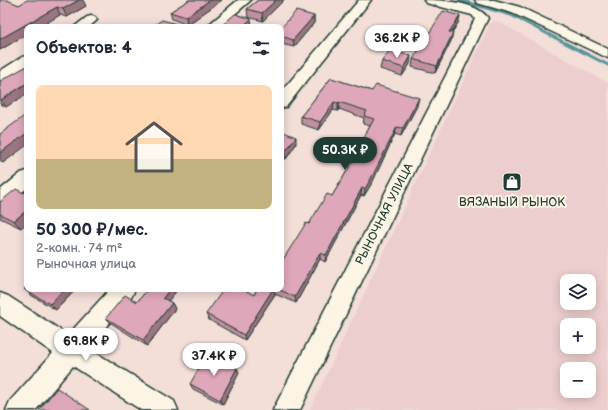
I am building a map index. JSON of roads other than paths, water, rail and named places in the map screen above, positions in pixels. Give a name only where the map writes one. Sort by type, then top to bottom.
[{"type":"street","points":[[216,24],[245,0]]},
{"type":"street","points":[[284,99],[349,22],[365,0]]},
{"type":"street","points":[[430,0],[476,12],[496,2],[608,54]]},
{"type":"street","name":"РЫНОЧНАЯ УЛИЦА","points":[[286,410],[482,9]]},
{"type":"street","points":[[85,24],[91,20]]},
{"type":"street","points":[[0,77],[24,62]]},
{"type":"street","points":[[0,200],[24,180]]},
{"type":"street","points":[[19,410],[121,292]]},
{"type":"street","points":[[0,303],[71,351],[165,410]]},
{"type":"waterway","points":[[459,0],[511,15],[608,65]]},
{"type":"place","name":"ВЯЗАНЫЙ РЫНОК","points":[[512,182]]}]
